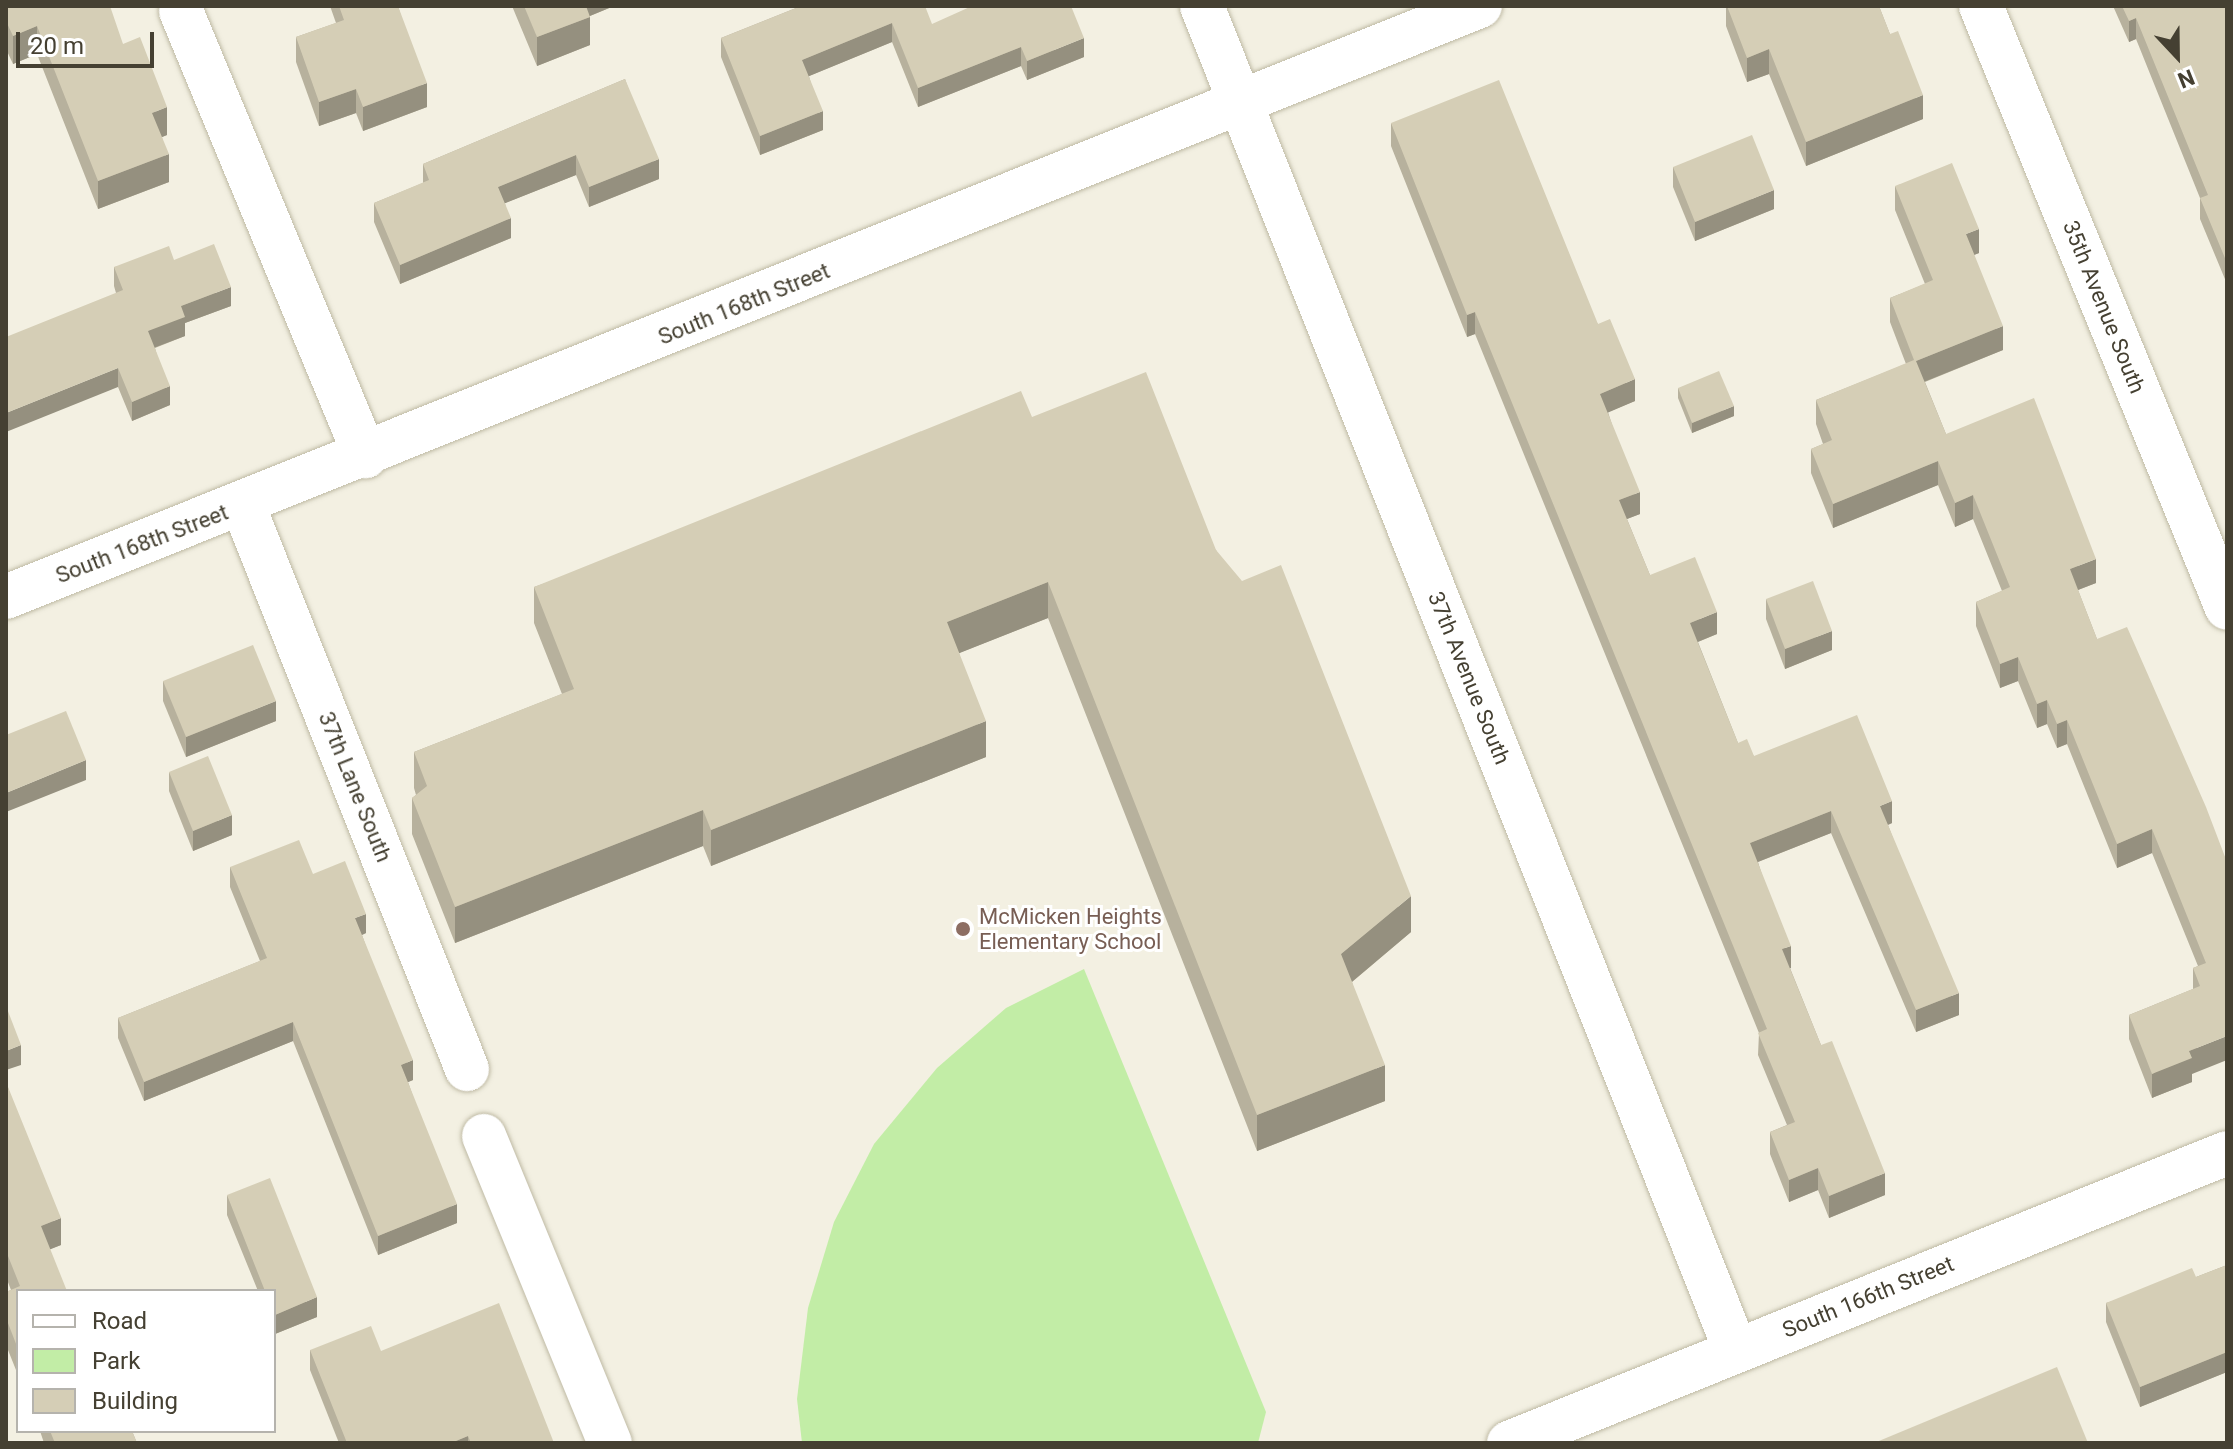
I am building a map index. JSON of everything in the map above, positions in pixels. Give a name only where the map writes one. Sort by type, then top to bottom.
[{"type":"street","name":"37th Avenue South","points":[[1202,6],[1736,1351]]},
{"type":"street","name":"South 168th Street","points":[[6,597],[1241,105],[1480,6]]},
{"type":"street","name":"35th Avenue South","points":[[1981,6],[2227,608]]},
{"type":"street","points":[[181,11],[365,456]]},
{"type":"street","name":"37th Lane South","points":[[243,505],[467,1069]]},
{"type":"street","points":[[484,1136],[610,1443]]},
{"type":"street","name":"South 166th Street","points":[[1509,1443],[2227,1153]]},
{"type":"green space","points":[[1084,969],[1266,1412],[1258,1443],[802,1443],[797,1399],[808,1308],[834,1222],[874,1144],[937,1068],[1006,1008]]},
{"type":"building","points":[[6,6],[110,6],[123,44],[140,37],[167,107],[152,113],[169,154],[98,181],[37,26],[13,36],[6,21]]},
{"type":"building","points":[[339,6],[398,6],[427,83],[363,107],[356,89],[319,102],[296,37],[344,20]]},
{"type":"building","points":[[524,6],[586,6],[590,17],[537,37]]},
{"type":"building","points":[[801,6],[925,6],[932,24],[972,6],[1071,6],[1084,38],[1027,61],[1021,47],[918,88],[892,23],[802,60],[823,111],[760,136],[721,38]]},
{"type":"building","points":[[1727,6],[1879,6],[1890,34],[1898,31],[1923,95],[1806,142],[1769,49],[1747,58]]},
{"type":"building","points":[[2122,6],[2224,6],[2227,12],[2227,263],[2200,198],[2208,195],[2136,18],[2129,21]]},
{"type":"building","points":[[625,79],[659,159],[589,187],[576,155],[498,187],[511,218],[400,265],[374,203],[429,180],[423,164]]},
{"type":"building","points":[[1499,80],[1598,324],[1610,319],[1635,379],[1600,394],[1640,492],[1619,500],[1650,575],[1695,557],[1717,612],[1690,623],[1738,743],[1747,739],[1754,756],[1857,715],[1892,801],[1880,806],[1959,993],[1916,1010],[1831,811],[1750,843],[1791,946],[1782,949],[1821,1045],[1832,1041],[1885,1173],[1829,1196],[1818,1168],[1789,1180],[1770,1132],[1795,1122],[1758,1033],[1767,1029],[1475,312],[1467,315],[1391,123]]},
{"type":"building","points":[[1752,135],[1774,190],[1695,222],[1673,167]]},
{"type":"building","points":[[1952,163],[1979,229],[1966,234],[2003,326],[1916,361],[1946,434],[2034,398],[2096,559],[2070,569],[2097,639],[2127,627],[2227,862],[2227,1036],[2189,1051],[2192,1058],[2152,1074],[2129,1015],[2200,986],[2193,968],[2206,963],[2152,829],[2117,844],[2067,720],[2057,724],[2047,700],[2037,704],[2018,657],[2000,664],[1976,602],[2010,587],[1973,495],[1955,503],[1938,461],[1833,504],[1811,449],[1832,440],[1816,400],[1914,360],[1890,298],[1933,280],[1895,186]]},
{"type":"building","points":[[214,244],[231,287],[181,306],[185,317],[148,331],[170,386],[132,402],[118,368],[6,413],[6,337],[123,290],[114,267],[169,246],[174,260]]},
{"type":"building","points":[[1719,371],[1734,406],[1692,423],[1678,388]]},
{"type":"building","points":[[1146,372],[1216,550],[1242,581],[1281,565],[1411,896],[1341,954],[1385,1065],[1257,1115],[1048,582],[947,622],[986,721],[711,830],[703,810],[455,907],[412,798],[427,786],[414,752],[574,689],[534,587],[1021,391],[1032,417]]},
{"type":"building","points":[[1813,581],[1832,631],[1785,649],[1766,599]]},
{"type":"building","points":[[253,645],[276,701],[186,737],[163,681]]},
{"type":"building","points":[[66,711],[86,760],[6,793],[6,735]]},
{"type":"building","points":[[208,756],[232,815],[193,831],[169,772]]},
{"type":"building","points":[[299,840],[313,874],[345,861],[366,914],[355,918],[413,1060],[401,1065],[457,1204],[378,1236],[293,1022],[144,1082],[118,1018],[267,958],[230,867]]},
{"type":"building","points":[[6,1006],[21,1045],[6,1051]]},
{"type":"building","points":[[6,1082],[61,1218],[41,1226],[66,1289],[16,1289],[16,1344],[6,1318],[6,1292],[20,1286],[6,1251]]},
{"type":"building","points":[[270,1178],[317,1297],[276,1315],[276,1289],[264,1289],[227,1195]]},
{"type":"building","points":[[2227,1265],[2227,1352],[2140,1387],[2106,1303],[2192,1268],[2196,1277]]},
{"type":"building","points":[[499,1303],[554,1443],[471,1443],[468,1436],[451,1443],[347,1443],[310,1350],[371,1326],[381,1351]]},
{"type":"building","points":[[2057,1367],[2088,1443],[1874,1443]]},
{"type":"building","points":[[51,1433],[133,1433],[137,1443],[55,1443]]},
{"type":"place","name":"McMicken Heights Elementary School","points":[[963,929]]}]
